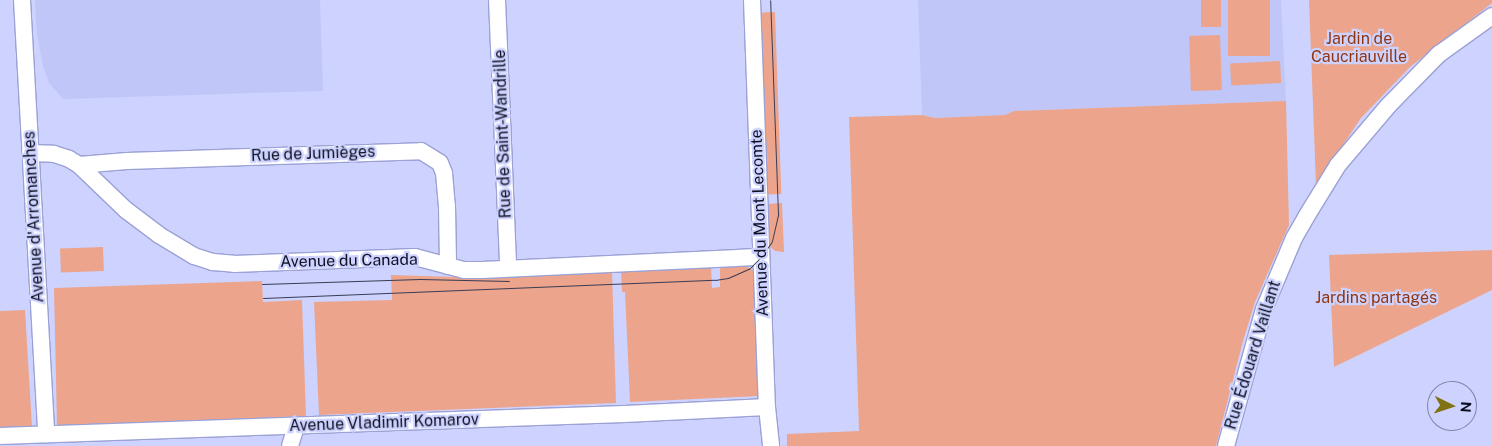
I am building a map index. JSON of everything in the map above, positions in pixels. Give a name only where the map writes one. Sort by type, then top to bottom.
[{"type":"street","name":"Avenue d'Arromanches","points":[[22,0],[46,434]]},
{"type":"street","name":"Rue de Saint-Wandrille","points":[[497,0],[508,268]]},
{"type":"street","name":"Avenue du Mont Lecomte","points":[[752,0],[767,407],[771,446]]},
{"type":"street","name":"Rue Édouard Vaillant","points":[[1226,446],[1264,310],[1294,238],[1338,165],[1388,106],[1439,54],[1492,16]]},
{"type":"street","name":"Rue de Jumièges","points":[[79,165],[127,160],[422,151],[440,163],[444,173],[447,206],[448,266]]},
{"type":"street","name":"Avenue du Canada","points":[[30,153],[54,154],[79,165],[126,210],[159,235],[194,256],[213,262],[242,264],[415,258],[464,270],[761,257]]},
{"type":"street","name":"Avenue Vladimir Komarov","points":[[0,436],[46,434],[101,439],[296,426],[617,415],[767,407]]},
{"type":"street","points":[[290,446],[296,426]]},
{"type":"shaded area","points":[[35,0],[320,0],[323,91],[63,99],[49,83],[43,66],[37,35]]},
{"type":"shaded area","points":[[918,0],[1281,0],[1286,101],[1014,111],[1005,115],[935,118],[922,115]]},
{"type":"green space","points":[[1201,0],[1221,0],[1221,27],[1201,27]]},
{"type":"green space","points":[[1228,0],[1270,0],[1270,56],[1228,56]]},
{"type":"green space","name":"Jardin de Caucriauville","points":[[1309,0],[1492,0],[1492,3],[1410,67],[1361,118],[1316,185]]},
{"type":"green space","points":[[761,12],[775,12],[781,194],[767,194]]},
{"type":"green space","points":[[1220,35],[1222,90],[1191,91],[1189,36]]},
{"type":"green space","points":[[1280,61],[1281,83],[1231,86],[1230,64]]},
{"type":"green space","points":[[1286,101],[1289,225],[1255,302],[1216,446],[787,446],[787,434],[859,431],[849,117],[922,115],[935,118],[1005,115],[1014,111]]},
{"type":"green space","points":[[782,203],[784,252],[775,251],[767,244],[766,204]]},
{"type":"green space","points":[[103,247],[104,271],[61,272],[60,249]]},
{"type":"green space","name":"Jardins partagés","points":[[1492,250],[1492,290],[1334,367],[1329,255]]},
{"type":"green space","points":[[711,267],[712,288],[720,287],[720,267],[748,267],[754,271],[760,396],[630,402],[625,292],[622,292],[621,270]]},
{"type":"green space","points":[[612,271],[616,403],[319,415],[314,302],[392,300],[391,275],[455,277],[456,275]]},
{"type":"green space","points":[[262,281],[263,302],[302,300],[306,416],[57,426],[54,288]]},
{"type":"green space","points":[[25,310],[32,427],[0,428],[0,311]]},
{"type":"tram line","points":[[263,298],[715,280],[728,278],[750,268],[761,257],[772,241],[778,214],[770,0]]},
{"type":"tram line","points":[[262,284],[420,279],[509,281]]}]
